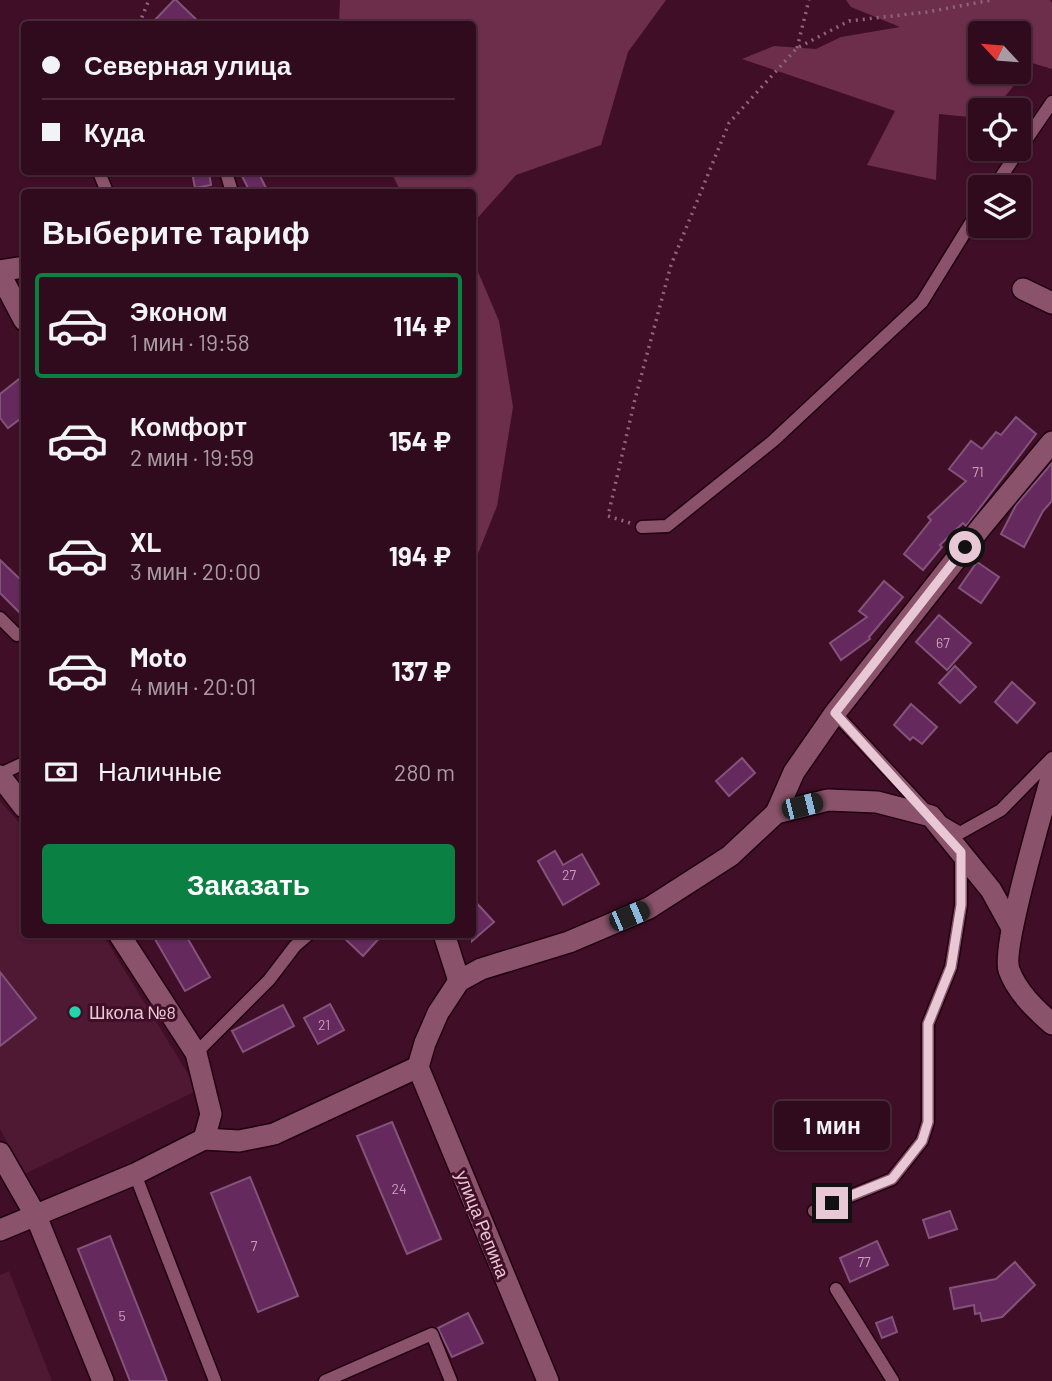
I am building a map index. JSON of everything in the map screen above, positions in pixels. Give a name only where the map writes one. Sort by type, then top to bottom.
[{"type":"street","points":[[21,268],[0,273],[21,314]]},
{"type":"street","points":[[1023,289],[1052,303]]},
{"type":"street","points":[[0,1230],[135,1174],[204,1139],[239,1141],[274,1134],[418,1067],[438,1013],[459,981],[481,969],[569,942],[649,908],[730,856],[776,813],[794,772],[835,713],[982,526],[1051,445]]},
{"type":"street","points":[[1052,774],[1012,928],[1007,968],[1027,1001],[1052,1024]]},
{"type":"street","points":[[0,775],[21,803]]},
{"type":"street","points":[[776,813],[828,800],[877,802],[931,816],[992,890],[1012,928]]},
{"type":"street","points":[[122,938],[196,1053],[211,1114],[204,1139]]},
{"type":"street","points":[[445,938],[459,981]]},
{"type":"street","name":"улица Репина","points":[[418,1067],[548,1381]]},
{"type":"street","points":[[0,1153],[36,1216],[103,1381]]},
{"type":"lane","points":[[1002,175],[1052,102]]},
{"type":"lane","points":[[642,527],[667,526],[773,441],[922,302],[968,227]]},
{"type":"lane","points":[[0,618],[17,635]]},
{"type":"lane","points":[[835,713],[931,816],[960,833],[1002,810],[1052,758]]},
{"type":"lane","points":[[0,775],[21,764]]},
{"type":"lane","points":[[814,1211],[892,1179],[922,1141],[928,1122],[928,1024],[951,967],[961,905],[961,852]]},
{"type":"lane","points":[[196,1053],[269,980],[304,938]]},
{"type":"lane","points":[[135,1174],[215,1381]]},
{"type":"lane","points":[[836,1289],[893,1381]]},
{"type":"lane","points":[[325,1381],[432,1334],[451,1381]]},
{"type":"path","points":[[140,21],[149,0]]},
{"type":"path","points":[[797,48],[809,0]]},
{"type":"path","points":[[642,527],[608,516],[635,399],[671,265],[729,123],[797,48],[849,21],[927,12],[992,0]]},
{"type":"shaded area","points":[[340,0],[666,0],[628,52],[601,145],[516,175],[476,220],[476,189],[400,189],[392,175],[476,175],[476,21],[339,21]]},
{"type":"shaded area","points":[[846,0],[1050,0],[1052,69],[1031,64],[1031,21],[968,21],[968,84],[1015,84],[1004,98],[968,98],[968,117],[939,114],[936,180],[867,165],[895,111],[742,59],[774,46],[816,49],[841,37],[900,27],[851,7]]},
{"type":"shaded area","points":[[476,267],[499,321],[513,407],[497,506],[476,558]]},
{"type":"shaded area","name":"Школа №8","points":[[0,801],[21,825],[21,938],[105,938],[198,1090],[25,1174],[0,1129]]},
{"type":"shaded area","points":[[9,1271],[52,1381],[0,1381],[0,1275]]},
{"type":"building","points":[[176,0],[198,21],[154,21]]},
{"type":"building","points":[[193,175],[209,175],[211,185],[195,188]]},
{"type":"building","points":[[242,175],[260,175],[266,189],[248,189]]},
{"type":"building","points":[[21,377],[21,418],[8,428],[0,418],[0,394]]},
{"type":"building","points":[[1016,417],[1036,434],[966,526],[963,523],[940,545],[942,547],[923,570],[904,554],[931,520],[928,517],[966,481],[949,469],[971,441],[982,449],[996,432],[1001,435]]},
{"type":"building","points":[[1052,463],[1052,501],[1043,511],[1024,547],[1001,534],[1016,505]]},
{"type":"building","points":[[0,560],[21,580],[21,614],[0,593]]},
{"type":"building","points":[[977,562],[999,577],[981,603],[959,588]]},
{"type":"building","points":[[884,581],[903,597],[870,639],[841,660],[830,643],[867,617],[859,611]]},
{"type":"building","points":[[939,615],[971,643],[947,670],[916,642]]},
{"type":"building","points":[[955,666],[976,687],[960,703],[939,683]]},
{"type":"building","points":[[1012,682],[1035,703],[1017,723],[995,702]]},
{"type":"building","points":[[911,704],[937,727],[922,744],[913,737],[910,740],[894,725]]},
{"type":"building","points":[[742,758],[755,773],[729,796],[716,781]]},
{"type":"building","points":[[555,851],[563,865],[582,854],[599,884],[563,905],[538,861]]},
{"type":"building","points":[[476,902],[494,922],[476,938]]},
{"type":"building","points":[[154,938],[187,938],[210,977],[185,991]]},
{"type":"building","points":[[344,938],[379,938],[363,956]]},
{"type":"building","points":[[0,972],[36,1018],[0,1046]]},
{"type":"building","points":[[330,1004],[344,1030],[318,1044],[304,1018]]},
{"type":"building","points":[[283,1005],[294,1026],[243,1052],[232,1031]]},
{"type":"building","points":[[392,1122],[441,1239],[407,1254],[357,1136]]},
{"type":"building","points":[[250,1177],[298,1296],[258,1312],[211,1193]]},
{"type":"building","points":[[950,1211],[957,1229],[929,1238],[923,1220]]},
{"type":"building","points":[[110,1236],[167,1381],[130,1381],[78,1249]]},
{"type":"building","points":[[877,1241],[888,1265],[850,1282],[840,1258]]},
{"type":"building","points":[[1015,1262],[1035,1285],[1002,1317],[982,1321],[980,1313],[975,1314],[974,1305],[954,1309],[950,1288],[996,1279]]},
{"type":"building","points":[[468,1313],[483,1343],[452,1357],[438,1328]]},
{"type":"building","points":[[892,1317],[897,1332],[882,1338],[876,1323]]},
{"type":"place","name":"Школа №8","points":[[75,1012]]},
{"type":"route","points":[[832,1203],[892,1179],[922,1141],[928,1122],[928,1024],[951,967],[961,905],[961,852],[835,713],[965,547]]}]
